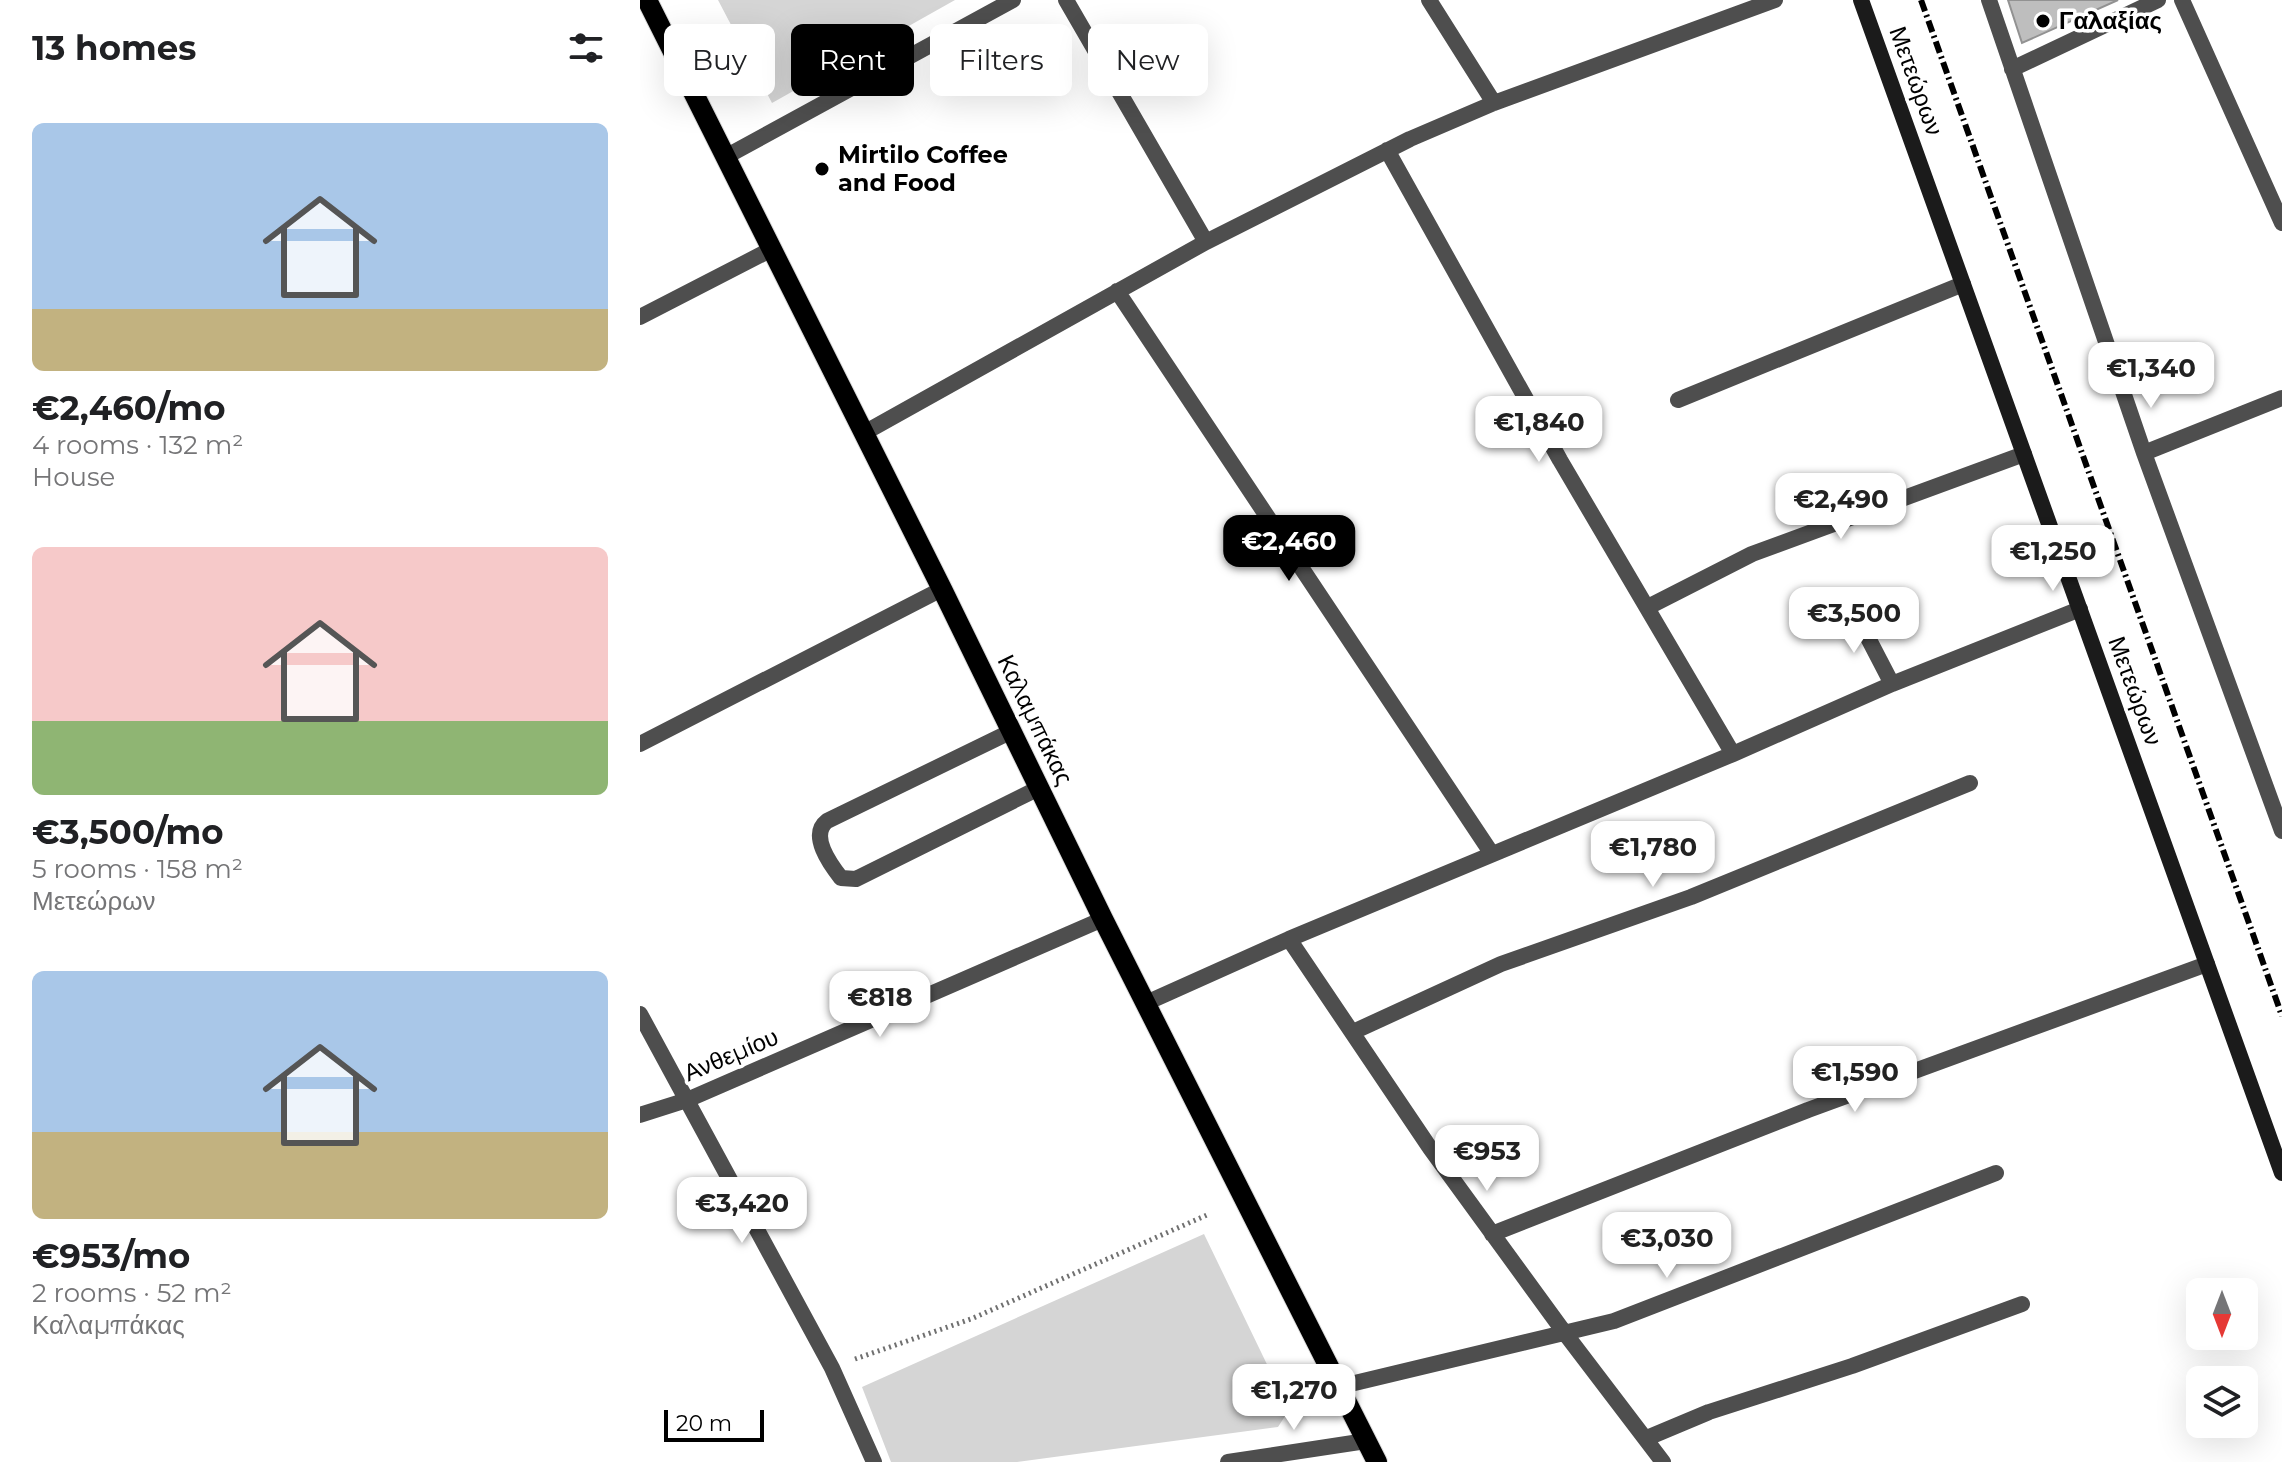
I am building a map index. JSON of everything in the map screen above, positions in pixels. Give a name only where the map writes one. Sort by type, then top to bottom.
[{"type":"main road","name":"Καλαμπάκας","points":[[647,0],[942,589],[1103,919],[1377,1462]]},
{"type":"street","points":[[727,156],[1013,0]]},
{"type":"street","points":[[1066,0],[1206,242]]},
{"type":"street","points":[[1429,0],[1494,103]]},
{"type":"street","points":[[864,433],[1206,242],[1387,150],[1494,103],[1775,0]]},
{"type":"street","name":"Μετεώρων","points":[[1861,0],[2282,1173]]},
{"type":"street","points":[[1989,0],[2144,453],[2282,831]]},
{"type":"street","points":[[2012,69],[2158,0]]},
{"type":"street","points":[[2182,0],[2282,223]]},
{"type":"street","points":[[1387,150],[1513,377],[1733,754]]},
{"type":"street","points":[[640,317],[772,249]]},
{"type":"street","points":[[1678,400],[1963,284]]},
{"type":"street","points":[[1117,291],[1492,854]]},
{"type":"street","points":[[2144,453],[2282,398]]},
{"type":"street","points":[[1648,607],[1752,554],[2024,454]]},
{"type":"street","points":[[640,744],[942,589]]},
{"type":"street","points":[[1852,607],[1892,684]]},
{"type":"street","points":[[1146,1003],[1289,939],[1733,754],[1892,684],[2080,609]]},
{"type":"street","points":[[1012,731],[827,821],[818,833],[820,841],[841,878],[856,879],[1039,788]]},
{"type":"street","points":[[1353,1032],[1501,964],[1691,897],[1970,783]]},
{"type":"street","name":"Ανθεμίου","points":[[640,1115],[687,1100],[1103,919]]},
{"type":"street","points":[[1289,939],[1430,1148],[1663,1462]]},
{"type":"street","points":[[1492,1234],[1808,1110],[2207,964]]},
{"type":"street","points":[[640,1014],[832,1368],[874,1462]]},
{"type":"street","points":[[1338,1387],[1614,1321],[1996,1173]]},
{"type":"street","points":[[1647,1438],[1709,1412],[1852,1366],[2022,1304]]},
{"type":"street","points":[[1228,1462],[1366,1441]]},
{"type":"path","points":[[832,1368],[971,1319],[1207,1215]]},
{"type":"shaded area","points":[[718,0],[955,0],[912,24],[791,24],[791,92],[772,103],[768,96],[775,96],[775,24],[731,24]]},
{"type":"shaded area","points":[[1204,1234],[1289,1410],[1278,1427],[1017,1462],[891,1462],[862,1387]]},
{"type":"building","name":"Γαλαξίας","points":[[2008,0],[2118,0],[2022,43]]},
{"type":"railway","points":[[1921,0],[2282,1016]]},
{"type":"place","name":"Γαλαξίας","points":[[2043,21]]},
{"type":"place","name":"Mirtilo Coffee and Food","points":[[822,169]]}]
